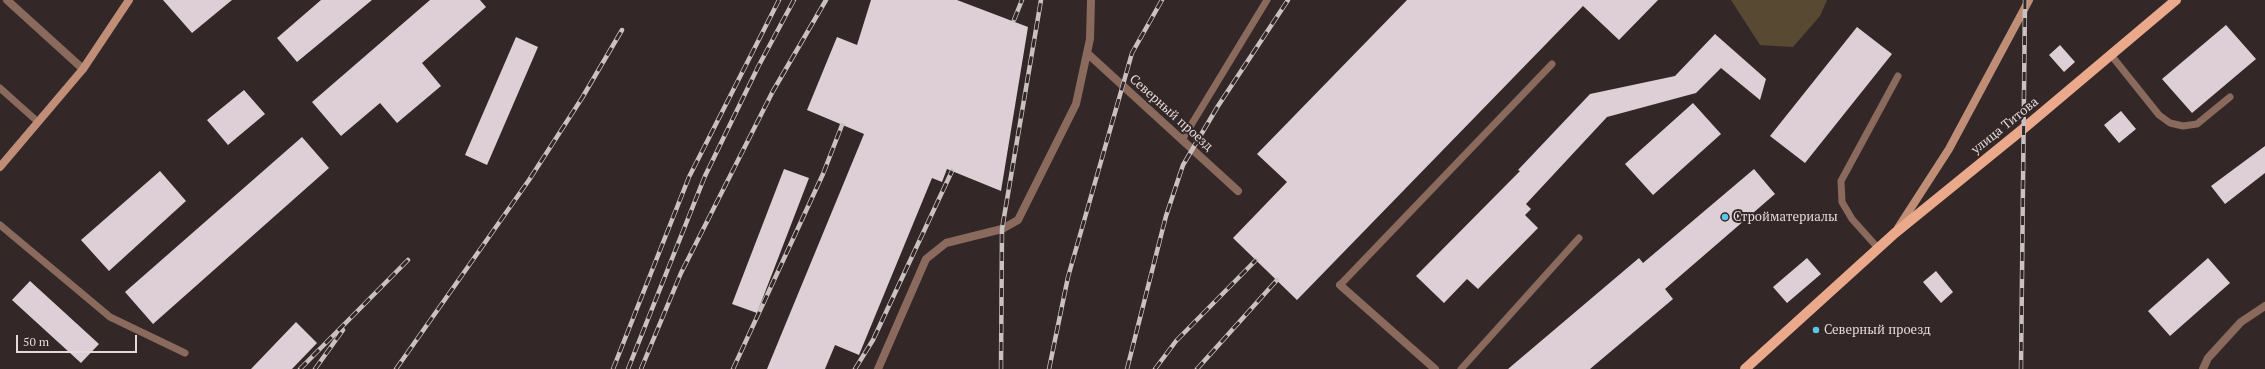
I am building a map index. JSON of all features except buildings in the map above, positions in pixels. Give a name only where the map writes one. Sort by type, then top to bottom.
[{"type":"main road","name":"улица Титова","points":[[1751,367],[1850,273],[1895,233],[2176,0]]},
{"type":"street","points":[[7,0],[83,68]]},
{"type":"street","points":[[0,167],[83,68],[129,0]]},
{"type":"street","points":[[878,369],[926,259],[946,243],[1002,229],[1018,220],[1076,104],[1090,40],[1091,0]]},
{"type":"street","points":[[1895,233],[1949,148],[2029,0]]},
{"type":"street","name":"Северный проезд","points":[[1087,52],[1238,191]]},
{"type":"street","points":[[1340,286],[1435,369]]},
{"type":"street","points":[[2203,369],[2208,358],[2241,322],[2265,306]]},
{"type":"lane","points":[[1182,140],[1267,0]]},
{"type":"lane","points":[[2111,55],[2159,115],[2170,123],[2183,126],[2196,124],[2230,98]]},
{"type":"lane","points":[[1340,286],[1552,64]]},
{"type":"lane","points":[[1878,248],[1852,219],[1842,202],[1841,181],[1898,76]]},
{"type":"lane","points":[[0,88],[38,122]]},
{"type":"lane","points":[[0,225],[110,317],[185,353]]},
{"type":"lane","points":[[1461,369],[1579,238]]},
{"type":"shaded area","points":[[1731,0],[1827,0],[1820,16],[1793,47],[1760,45]]},
{"type":"railway","points":[[613,369],[689,177],[779,0]]},
{"type":"railway","points":[[628,369],[705,176],[758,67],[794,0]]},
{"type":"railway","points":[[641,369],[681,273],[773,91],[826,0]]},
{"type":"railway","points":[[1014,20],[1022,0]]},
{"type":"railway","points":[[1001,369],[1002,229],[1041,0]]},
{"type":"railway","points":[[1049,369],[1068,277],[1132,53],[1162,0]]},
{"type":"railway","points":[[1127,369],[1166,216],[1183,165],[1218,106],[1288,0]]},
{"type":"railway","points":[[2021,369],[2025,0]]},
{"type":"railway","points":[[396,369],[529,180],[582,98],[622,30]]},
{"type":"railway","points":[[733,369],[823,174],[842,125]]},
{"type":"railway","points":[[855,369],[873,340],[952,171]]},
{"type":"railway","points":[[300,369],[408,260]]},
{"type":"railway","points":[[1155,369],[1176,341],[1256,260]]},
{"type":"railway","points":[[1197,369],[1277,280]]},
{"type":"railway","points":[[315,369],[343,330]]},
{"type":"place","name":"Стройматериалы","points":[[1725,217]]},
{"type":"place","name":"Северный проезд","points":[[1816,330]]}]
